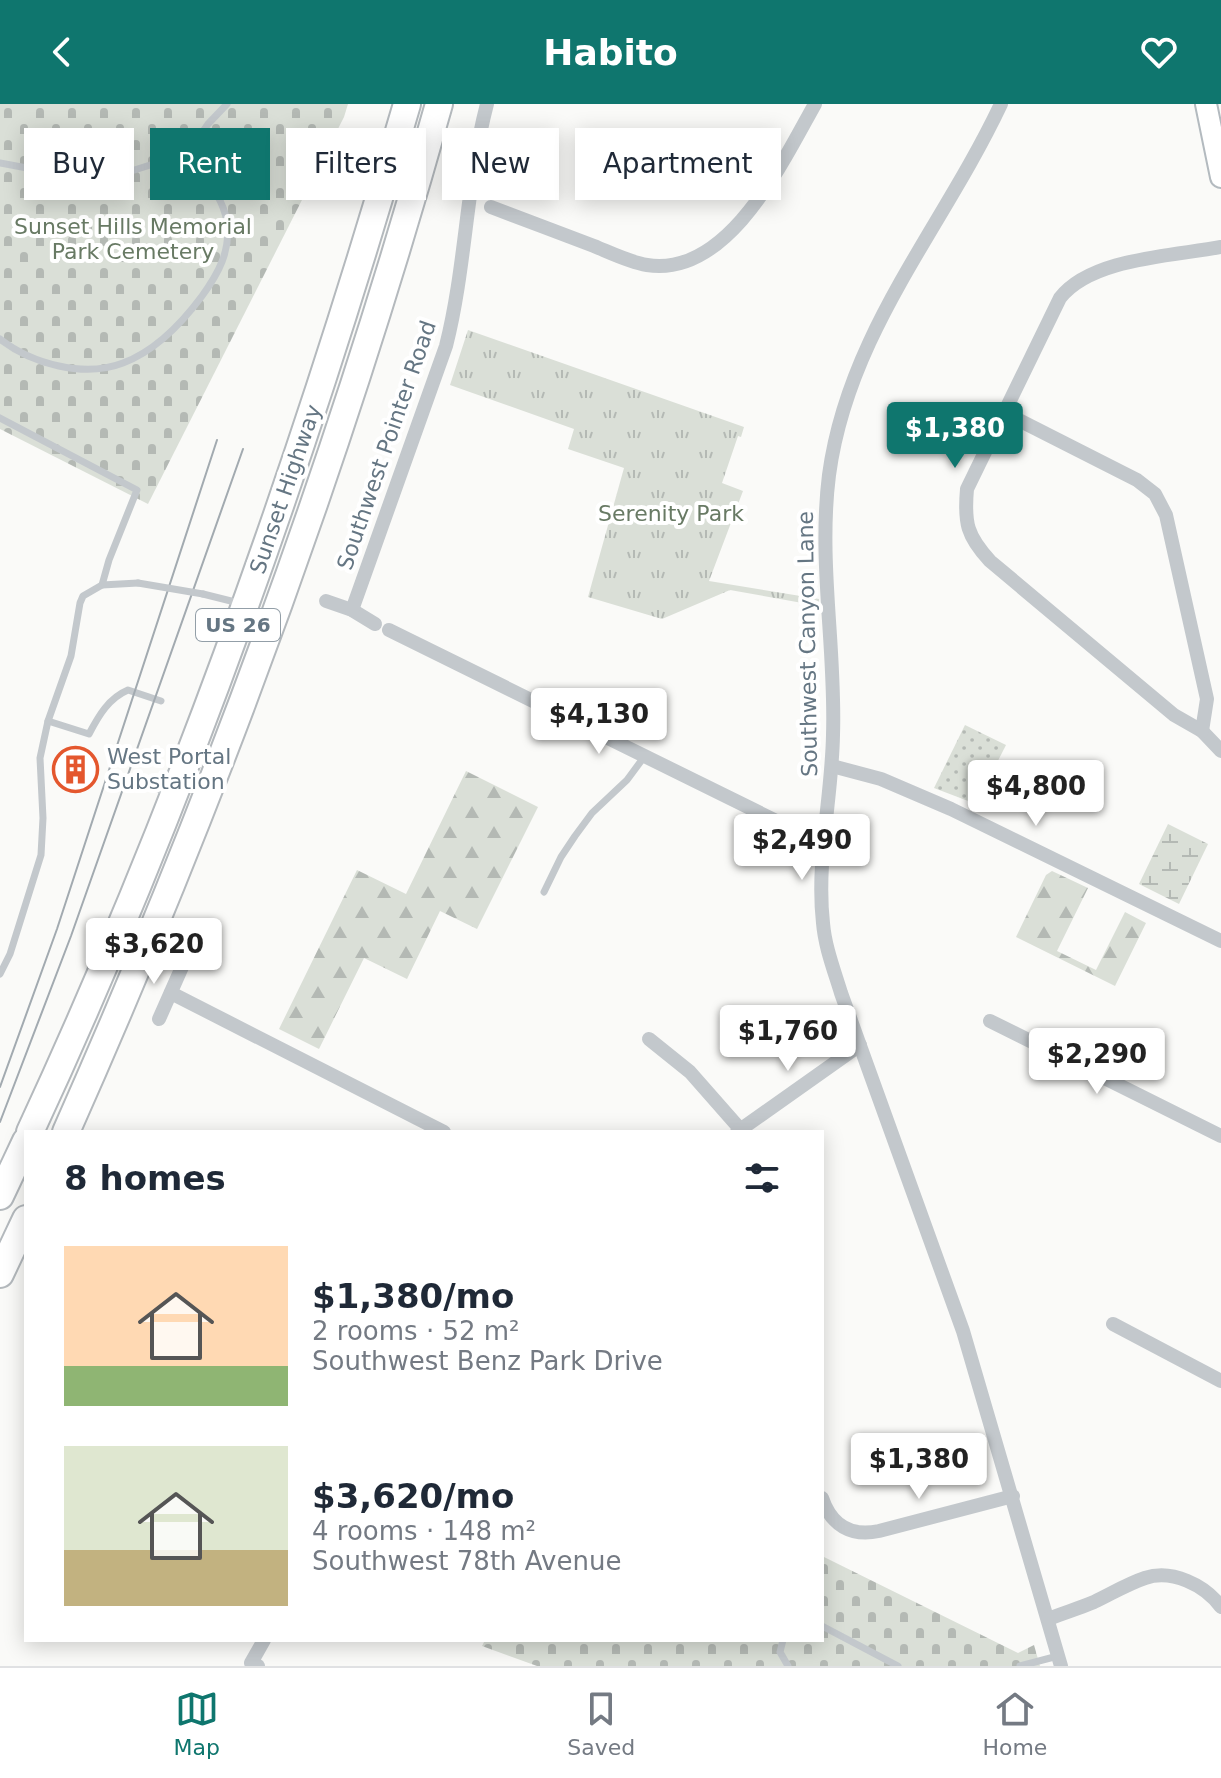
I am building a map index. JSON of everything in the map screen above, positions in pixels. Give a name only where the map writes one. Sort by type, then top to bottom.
[{"type":"highway","name":"Sunset Highway","points":[[31,1130],[107,957],[162,789],[245,604],[345,311],[407,104]]},
{"type":"highway","name":"Sunset Highway","points":[[67,1130],[188,846],[275,620],[367,348],[439,104]]},
{"type":"highway","points":[[0,1196],[24,1145]]},
{"type":"highway","points":[[0,1274],[24,1223]]},
{"type":"main road","points":[[1206,104],[1221,177]]},
{"type":"street","name":"Southwest Pointer Road","points":[[352,610],[446,346],[454,309],[473,164],[487,104]]},
{"type":"street","points":[[491,207],[646,265],[676,264],[710,248],[737,225],[779,169],[815,104]]},
{"type":"street","name":"Southwest Canyon Lane","points":[[996,106],[878,322],[853,382],[837,436],[824,527],[834,708],[832,766],[821,872],[825,934],[841,993],[963,1331],[1060,1661]]},
{"type":"street","points":[[1221,247],[1105,267],[1068,288],[1060,298],[967,489],[965,511],[967,530],[990,561],[1174,715],[1202,731],[1221,751]]},
{"type":"street","points":[[1003,412],[1137,480],[1155,494],[1166,515],[1207,699],[1202,731]]},
{"type":"street","points":[[326,601],[352,610],[375,624]]},
{"type":"street","points":[[389,630],[825,845]]},
{"type":"street","points":[[832,766],[881,779],[951,809],[1221,941]]},
{"type":"street","points":[[159,1019],[182,967]]},
{"type":"street","points":[[171,993],[440,1130]]},
{"type":"street","points":[[990,1021],[1221,1136]]},
{"type":"street","points":[[649,1039],[690,1072],[738,1130]]},
{"type":"street","points":[[740,1130],[860,1045]]},
{"type":"street","points":[[1113,1324],[1221,1381]]},
{"type":"street","points":[[824,1505],[833,1519],[860,1534],[1013,1496]]},
{"type":"street","points":[[1048,1619],[1094,1602],[1148,1576],[1192,1582],[1215,1598],[1221,1607]]},
{"type":"street","points":[[254,1665],[263,1642]]},
{"type":"lane","points":[[205,128],[227,104]]},
{"type":"lane","points":[[0,163],[59,174],[94,176],[125,173],[150,165]]},
{"type":"lane","points":[[0,339],[32,358],[79,368],[103,368],[123,363],[144,352],[171,332],[192,309],[224,260],[227,223],[221,200]]},
{"type":"lane","points":[[0,418],[137,490],[102,585]]},
{"type":"lane","points":[[0,974],[10,954],[41,855],[40,758],[48,721],[71,656],[83,596],[102,585],[126,582],[245,604]]},
{"type":"lane","points":[[48,721],[89,734],[99,715],[116,695],[128,690],[161,701]]},
{"type":"lane","points":[[544,892],[561,857],[592,813],[627,780],[644,757]]},
{"type":"lane","points":[[824,1627],[898,1666]]},
{"type":"lane","points":[[782,1642],[780,1652],[788,1666]]},
{"type":"lane","points":[[1020,1666],[1060,1661]]},
{"type":"lane","points":[[880,1666],[889,1662]]},
{"type":"green space","name":"Sunset Hills Memorial Park Cemetery","points":[[0,104],[348,104],[338,128],[286,128],[286,200],[302,200],[148,504],[0,429]]},
{"type":"green space","name":"Serenity Park","points":[[468,330],[744,427],[722,483],[743,491],[709,581],[819,599],[819,606],[730,590],[662,619],[588,597],[624,468],[568,449],[574,429],[450,385]]},
{"type":"green space","points":[[965,725],[1006,745],[976,804],[934,788]]},
{"type":"green space","points":[[466,771],[538,807],[477,929],[440,911],[407,979],[364,958],[319,1049],[279,1029],[357,870],[406,894]]},
{"type":"green space","points":[[1168,824],[1208,844],[1179,904],[1139,884]]},
{"type":"green space","points":[[1052,871],[1088,888],[1057,951],[1096,970],[1125,912],[1146,923],[1115,986],[1016,937],[1046,875]]},
{"type":"green space","points":[[824,1557],[1018,1653],[1034,1645],[1040,1666],[537,1666],[482,1646],[484,1642],[824,1642]]},
{"type":"tram line","points":[[0,1087],[57,929],[217,440]]},
{"type":"tram line","points":[[0,1122],[71,936],[243,449]]},
{"type":"place","name":"West Portal Substation","points":[[76,769]]}]
